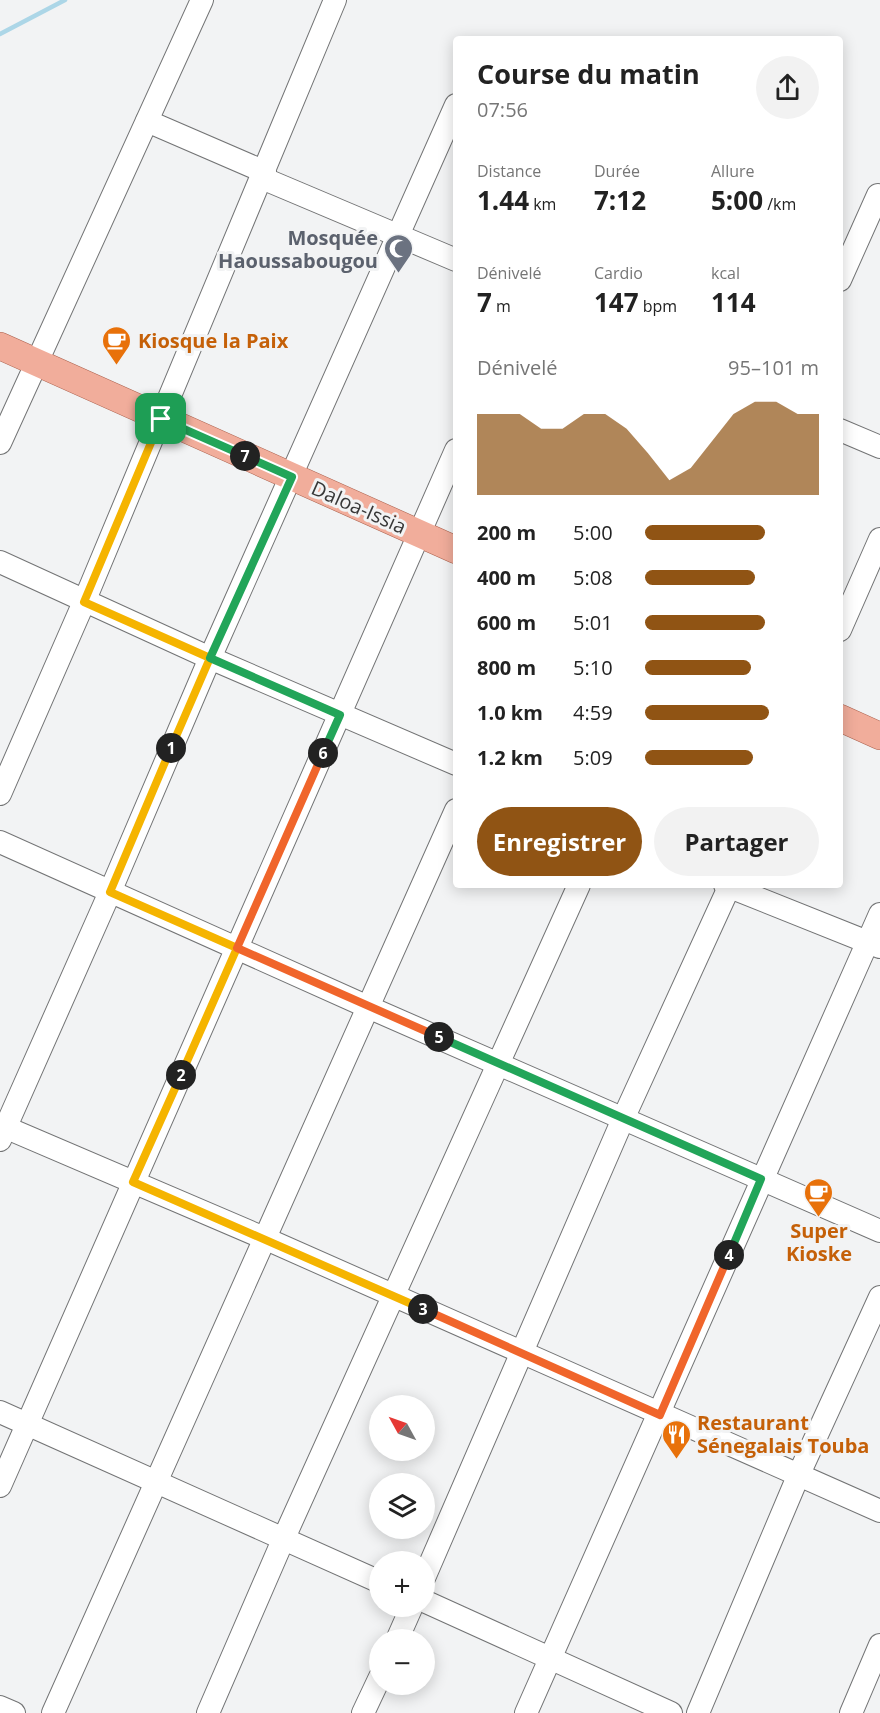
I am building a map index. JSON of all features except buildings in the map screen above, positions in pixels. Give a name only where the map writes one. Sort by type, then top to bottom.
[{"type":"main road","name":"Daloa-Issia","points":[[0,346],[453,549]]},
{"type":"main road","points":[[843,719],[880,736]]},
{"type":"street","points":[[0,442],[202,0]]},
{"type":"street","points":[[0,794],[84,602],[335,0]]},
{"type":"street","points":[[453,112],[210,658],[110,892],[2,1131],[133,1182],[264,1238],[880,1511]]},
{"type":"street","points":[[147,121],[453,259]]},
{"type":"street","points":[[843,273],[878,195]]},
{"type":"street","points":[[843,431],[880,447]]},
{"type":"street","points":[[0,1486],[453,457]]},
{"type":"street","points":[[843,623],[880,539]]},
{"type":"street","points":[[0,562],[210,658],[453,763]]},
{"type":"street","points":[[52,1713],[453,817]]},
{"type":"street","points":[[0,842],[368,1007],[880,1231]]},
{"type":"street","points":[[208,1713],[282,1540],[395,1296],[578,888]]},
{"type":"street","points":[[435,1553],[623,1119],[727,888]]},
{"type":"street","points":[[733,888],[874,945]]},
{"type":"street","points":[[526,1713],[660,1415],[761,1179],[874,945],[880,914]]},
{"type":"street","points":[[698,1713],[799,1474],[880,1297]]},
{"type":"street","points":[[0,1412],[369,1577]]},
{"type":"street","points":[[435,1606],[671,1713]]},
{"type":"street","points":[[851,1713],[880,1645]]},
{"type":"street","points":[[363,1713],[372,1695]]},
{"type":"street","points":[[0,1707],[14,1713]]},
{"type":"waterway","points":[[0,34],[65,0]]},
{"type":"place","name":"Mosquée Haoussabougou","points":[[399,274]]},
{"type":"place","name":"Kiosque la Paix","points":[[117,366]]},
{"type":"place","name":"Super Kioske","points":[[819,1218]]},
{"type":"place","name":"Restaurant Sénegalais Touba","points":[[676,1460]]},
{"type":"route","points":[[161,419],[84,602],[210,658],[110,892],[237,948],[133,1182],[660,1415],[761,1179],[237,948],[340,715],[210,658],[292,477],[161,419]]}]
